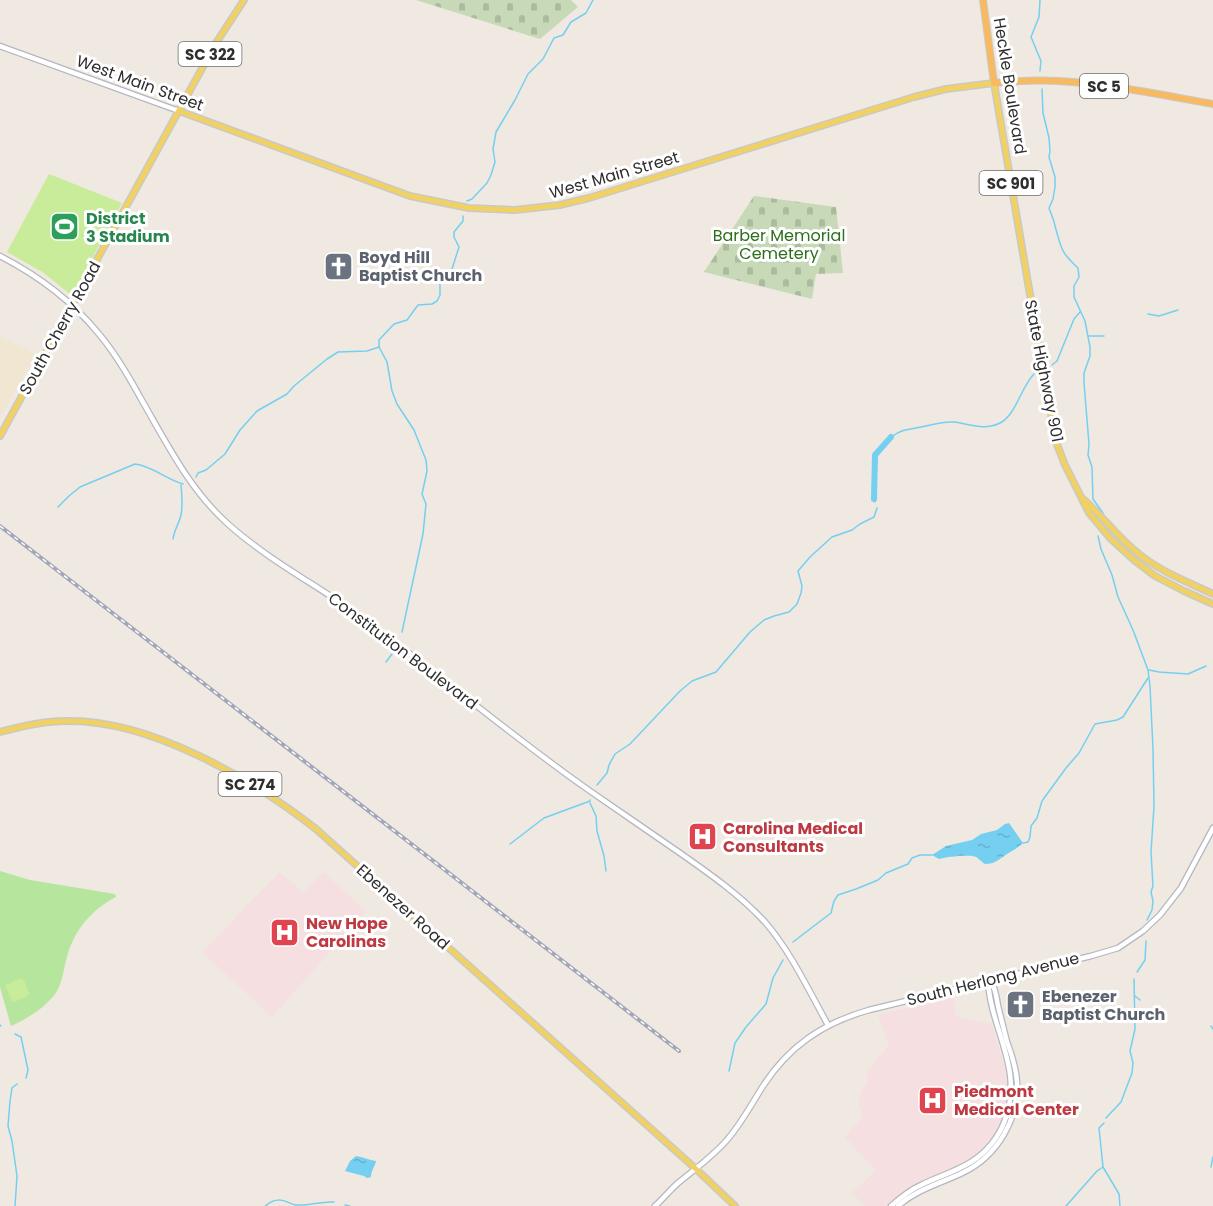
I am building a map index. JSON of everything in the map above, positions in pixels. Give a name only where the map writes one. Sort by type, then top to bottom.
[{"type":"highway","name":"Heckle Boulevard","points":[[983,0],[994,82]]},
{"type":"highway","name":"West Main Street","points":[[994,82],[1040,80],[1079,82],[1213,104]]},
{"type":"main road","name":"South Cherry Road","points":[[0,436],[216,43],[244,0]]},
{"type":"main road","name":"West Main Street","points":[[179,111],[417,198],[470,208],[515,210],[546,208],[576,202],[914,97],[946,89],[994,82]]},
{"type":"main road","name":"Heckle Boulevard","points":[[994,82],[1028,283]]},
{"type":"main road","name":"State Highway 901","points":[[1028,283],[1056,442],[1089,513],[1110,538],[1134,560],[1162,579],[1213,604]]},
{"type":"main road","name":"SC 901","points":[[1082,498],[1095,509],[1115,533],[1139,554],[1161,569],[1213,594]]},
{"type":"main road","name":"Ebenezer Road","points":[[0,732],[37,723],[70,721],[120,726],[194,754],[267,794],[316,829],[735,1206]]},
{"type":"street","name":"West Main Street","points":[[0,46],[179,111]]},
{"type":"street","name":"Constitution Boulevard","points":[[0,256],[39,278],[99,333],[120,363],[189,479],[202,498],[226,523],[255,546],[358,615],[587,789],[720,882],[757,914],[775,935],[828,1025]]},
{"type":"street","name":"South Herlong Avenue","points":[[655,1206],[726,1141],[770,1076],[803,1041],[840,1019],[869,1010],[1118,948],[1152,923],[1173,899],[1213,828]]},
{"type":"street","points":[[891,1206],[916,1187],[975,1160],[985,1151],[1002,1127],[1008,1111],[1012,1082],[1009,1063],[988,989],[988,981]]},
{"type":"street","points":[[898,1206],[913,1195],[982,1162],[1010,1124],[1017,1098],[1017,1080],[993,987],[988,981]]},
{"type":"shaded area","points":[[0,337],[35,354],[0,418]]},
{"type":"shaded area","name":"New Hope Carolinas","points":[[280,872],[303,893],[323,872],[366,911],[272,1017],[202,952]]},
{"type":"shaded area","name":"Piedmont Medical Center","points":[[953,996],[956,1016],[991,1023],[1007,1080],[1007,1098],[1003,1118],[994,1136],[972,1158],[913,1185],[886,1206],[866,1206],[852,1193],[876,1171],[845,1137],[863,1117],[859,1103],[861,1092],[868,1082],[867,1072],[889,1045],[878,1015]]},
{"type":"green space","points":[[416,0],[571,0],[578,7],[540,39]]},
{"type":"green space","name":"District 3 Stadium","points":[[49,174],[122,203],[72,296],[44,273],[7,252]]},
{"type":"green space","name":"Barber Memorial Cemetery","points":[[754,196],[836,207],[843,273],[816,274],[812,299],[704,272]]},
{"type":"green space","points":[[0,871],[30,880],[115,894],[116,897],[92,914],[79,929],[70,947],[58,989],[50,1001],[24,1020],[11,1026],[0,987]]},
{"type":"green space","points":[[21,978],[29,993],[28,996],[14,1002],[6,985]]},
{"type":"water","points":[[1009,823],[1023,843],[994,862],[985,864],[973,856],[939,859],[932,855],[946,846],[972,840]]},
{"type":"water","points":[[356,1156],[376,1161],[371,1177],[367,1178],[345,1171],[350,1161]]},
{"type":"waterway","points":[[467,201],[472,199],[487,183],[491,175],[495,162],[493,149],[496,132],[528,74],[543,59],[554,38],[563,35],[571,22],[586,13],[593,0]]},
{"type":"waterway","points":[[1040,0],[1039,17],[1031,37],[1041,61],[1040,71]]},
{"type":"waterway","points":[[1042,89],[1043,113],[1049,138],[1049,157],[1055,177],[1053,199],[1049,208],[1062,250],[1078,268],[1079,277],[1074,286],[1074,297],[1085,321],[1090,347],[1090,356],[1084,373],[1088,455],[1092,467],[1093,499],[1103,513]]},
{"type":"waterway","points":[[402,632],[423,534],[426,504],[422,494],[427,471],[426,460],[414,430],[397,404],[392,391],[387,362],[379,347],[379,340],[394,324],[407,320],[418,305],[432,304],[437,301],[440,295],[440,279],[452,269],[459,247],[454,232],[463,221],[463,216]]},
{"type":"waterway","points":[[1148,314],[1159,316],[1178,310]]},
{"type":"waterway","points":[[1052,365],[1057,361],[1074,319],[1080,312]]},
{"type":"waterway","points":[[1089,336],[1104,336]]},
{"type":"waterway","points":[[196,477],[198,473],[206,470],[225,454],[240,430],[257,411],[287,394],[327,359],[338,352],[367,351],[379,347]]},
{"type":"waterway","points":[[891,437],[906,430],[945,422],[983,427],[1000,423],[1010,414],[1034,374]]},
{"type":"waterway","points":[[874,499],[875,455],[891,437]]},
{"type":"waterway","points":[[58,507],[80,487],[135,464],[147,467],[183,484]]},
{"type":"waterway","points":[[173,539],[182,511],[181,485]]},
{"type":"waterway","points":[[597,785],[607,773],[615,754],[630,744],[680,691],[692,681],[716,672],[750,632],[764,620],[789,612],[797,604],[802,586],[798,571],[810,557],[832,537],[852,530],[874,517],[877,508]]},
{"type":"waterway","points":[[1098,536],[1118,597],[1148,670],[1154,806],[1151,852],[1153,901],[1147,920]]},
{"type":"waterway","points":[[386,662],[392,654]]},
{"type":"waterway","points":[[1149,670],[1188,674],[1206,666]]},
{"type":"waterway","points":[[1023,843],[1028,842],[1031,826],[1037,818],[1042,801],[1079,753],[1095,724],[1123,717],[1148,678]]},
{"type":"waterway","points":[[510,844],[544,818],[590,800]]},
{"type":"waterway","points":[[590,803],[596,816],[606,871]]},
{"type":"waterway","points":[[793,942],[831,913],[838,895],[878,880],[886,873],[908,864],[912,858],[932,855]]},
{"type":"waterway","points":[[1137,972],[1145,960],[1146,941]]},
{"type":"waterway","points":[[729,1071],[735,1043],[766,1004],[773,978],[783,960]]},
{"type":"waterway","points":[[1106,1118],[1121,1102],[1132,1073],[1133,1063],[1130,1051],[1135,1029],[1134,979]]},
{"type":"waterway","points":[[1135,996],[1140,1000]]},
{"type":"waterway","points":[[15,1034],[21,1037],[28,1070],[26,1078]]},
{"type":"waterway","points":[[15,1206],[17,1176],[8,1126],[12,1088],[17,1084]]},
{"type":"waterway","points":[[1066,1206],[1103,1167],[1099,1128],[1104,1123]]},
{"type":"waterway","points":[[1211,1167],[1213,1157]]},
{"type":"waterway","points":[[1103,1167],[1119,1194],[1120,1206]]},
{"type":"waterway","points":[[265,1206],[278,1200],[296,1205],[334,1202]]},
{"type":"waterway","points":[[345,1205],[350,1206]]},
{"type":"railway","points":[[0,526],[679,1051]]},
{"type":"place","name":"District 3 Stadium","points":[[65,227]]},
{"type":"place","name":"Boyd Hill Baptist Church","points":[[338,266]]},
{"type":"place","name":"Carolina Medical Consultants","points":[[702,837]]},
{"type":"place","name":"New Hope Carolinas","points":[[285,932]]},
{"type":"place","name":"Ebenezer Baptist Church","points":[[1021,1005]]},
{"type":"place","name":"Piedmont Medical Center","points":[[933,1100]]}]
